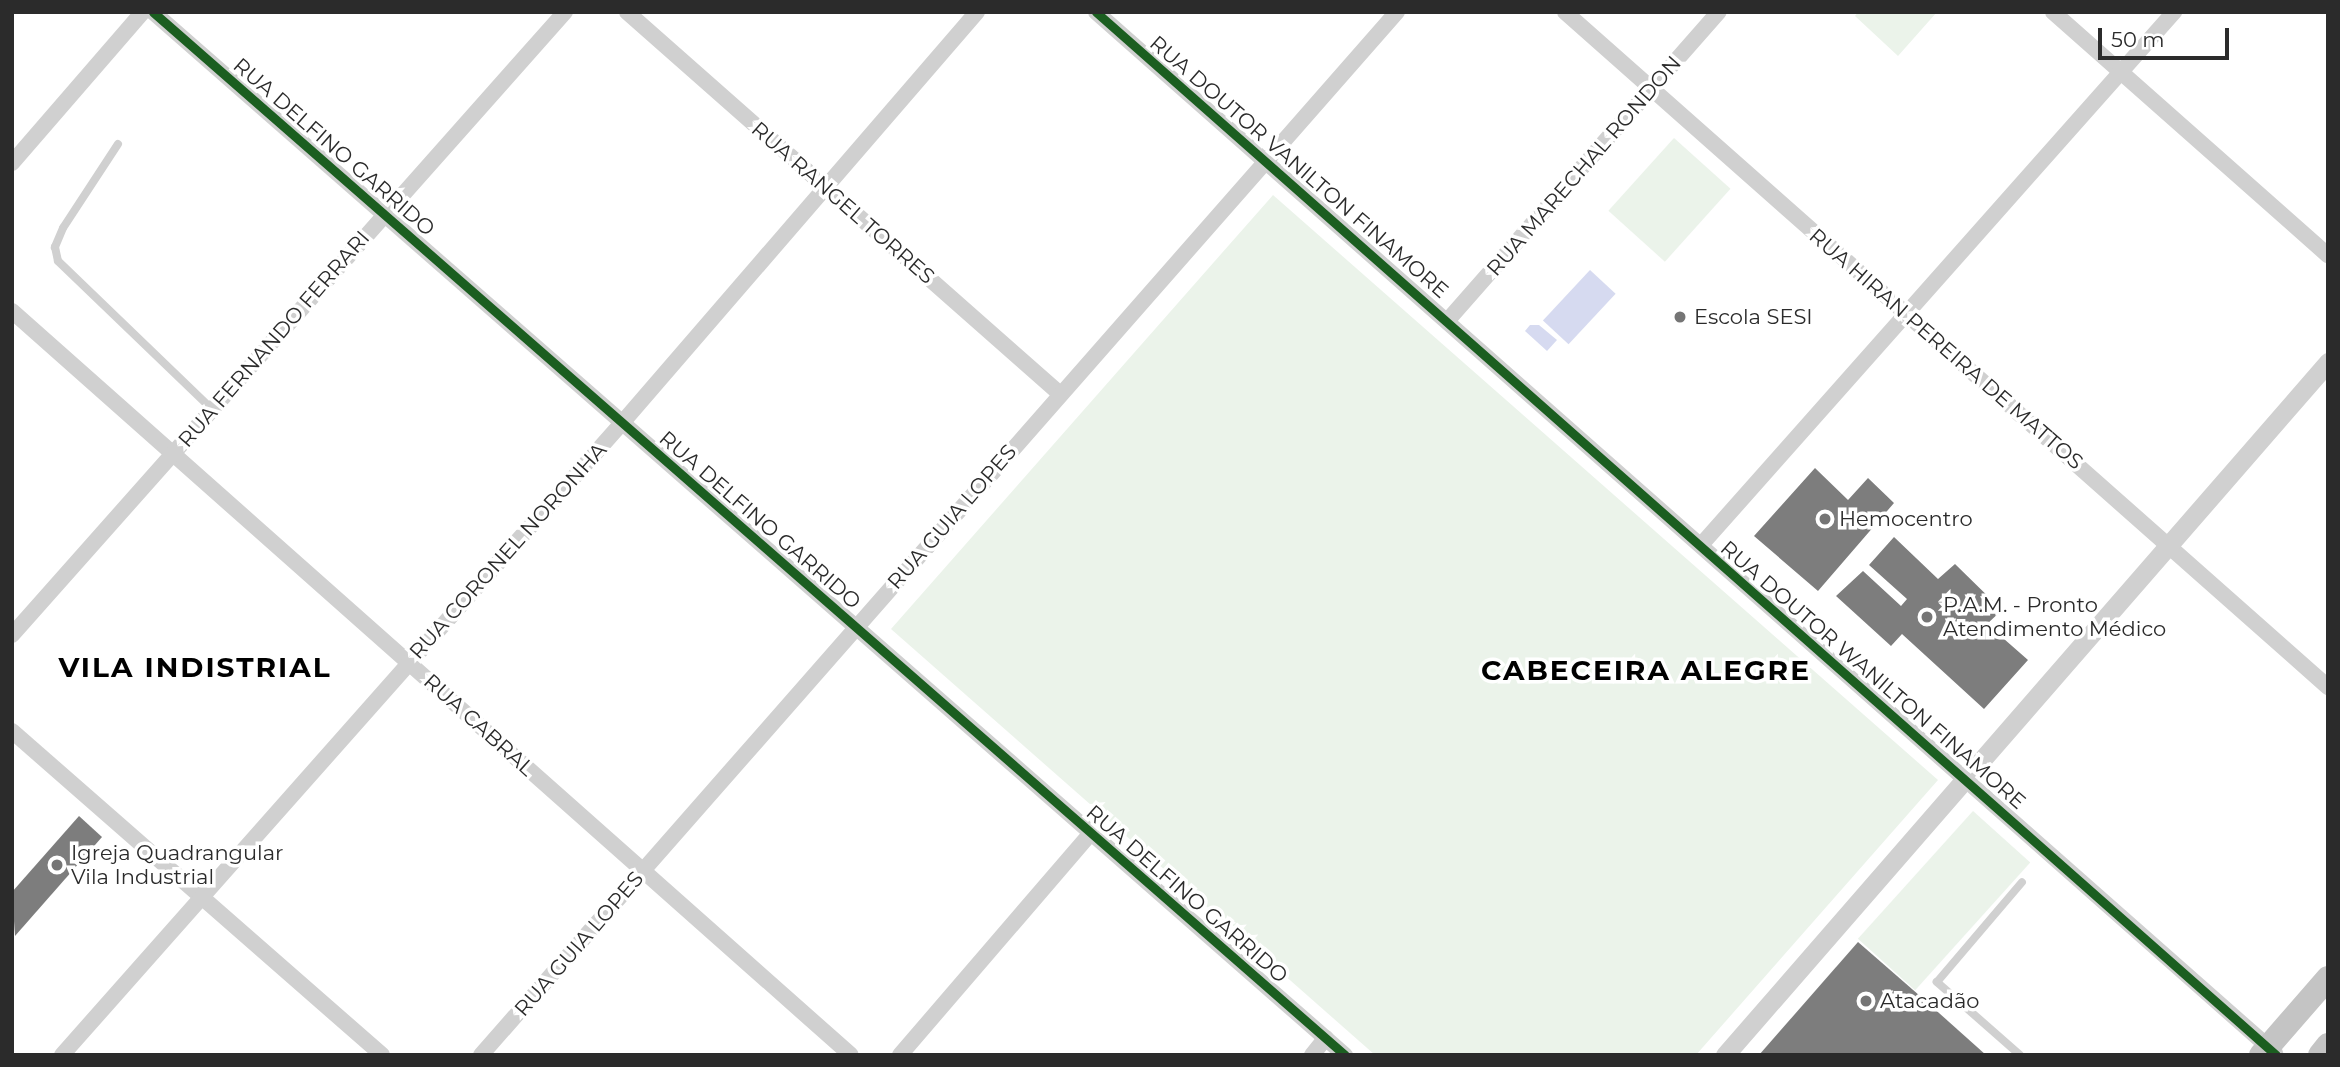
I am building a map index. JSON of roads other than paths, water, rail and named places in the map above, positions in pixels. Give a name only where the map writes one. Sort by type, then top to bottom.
[{"type":"main road","points":[[2269,1052],[2328,978]]},
{"type":"main road","points":[[2320,1055],[2328,1045]]},
{"type":"street","points":[[12,163],[143,12]]},
{"type":"street","name":"RUA DELFINO GARRIDO","points":[[153,12],[1345,1055]]},
{"type":"street","name":"RUA FERNANDO FERRARI","points":[[12,635],[565,12]]},
{"type":"street","name":"RUA RANGEL TORRES","points":[[626,12],[1059,393]]},
{"type":"street","name":"RUA CORONEL NORONHA","points":[[62,1055],[622,423],[977,12]]},
{"type":"street","name":"RUA DOUTOR VANILTON FINAMORE","points":[[1096,12],[1448,320]]},
{"type":"street","name":"RUA GUIA LOPES","points":[[481,1055],[857,628],[1059,393],[1397,12]]},
{"type":"street","name":"RUA HIRAN PEREIRA DE MATTOS","points":[[1564,12],[2328,687]]},
{"type":"street","name":"RUA MARECHAL RONDON","points":[[1448,320],[1719,12]]},
{"type":"street","points":[[2053,12],[2328,254]]},
{"type":"street","points":[[1700,545],[2174,12]]},
{"type":"street","name":"RUA CABRAL","points":[[12,311],[851,1055]]},
{"type":"street","name":"RUA DOUTOR WANILTON FINAMORE","points":[[1448,320],[2269,1052]]},
{"type":"street","points":[[1725,1055],[2328,362]]},
{"type":"street","points":[[12,730],[382,1055]]},
{"type":"street","points":[[900,1055],[1091,833]]},
{"type":"street","points":[[1312,1055],[1326,1038]]},
{"type":"lane","points":[[118,144],[63,228],[55,247],[58,261],[212,409]]},
{"type":"lane","points":[[2020,1055],[1937,982],[2022,883]]},
{"type":"water","points":[[1590,270],[1616,294],[1569,344],[1543,320]]},
{"type":"water","points":[[1530,325],[1539,325],[1557,340],[1547,351],[1525,331]]},
{"type":"place","name":"Escola SESI","points":[[1680,317]]},
{"type":"place","name":"Hemocentro","points":[[1825,519]]},
{"type":"place","name":"P.A.M. - Pronto Atendimento Médico","points":[[1927,617]]},
{"type":"place","name":"Igreja Quadrangular Vila Industrial","points":[[57,865]]},
{"type":"place","name":"Atacadão","points":[[1866,1001]]},
{"type":"district","name":"VILA INDISTRIAL","points":[[195,667]]},
{"type":"district","name":"CABECEIRA ALEGRE","points":[[1646,670]]}]
